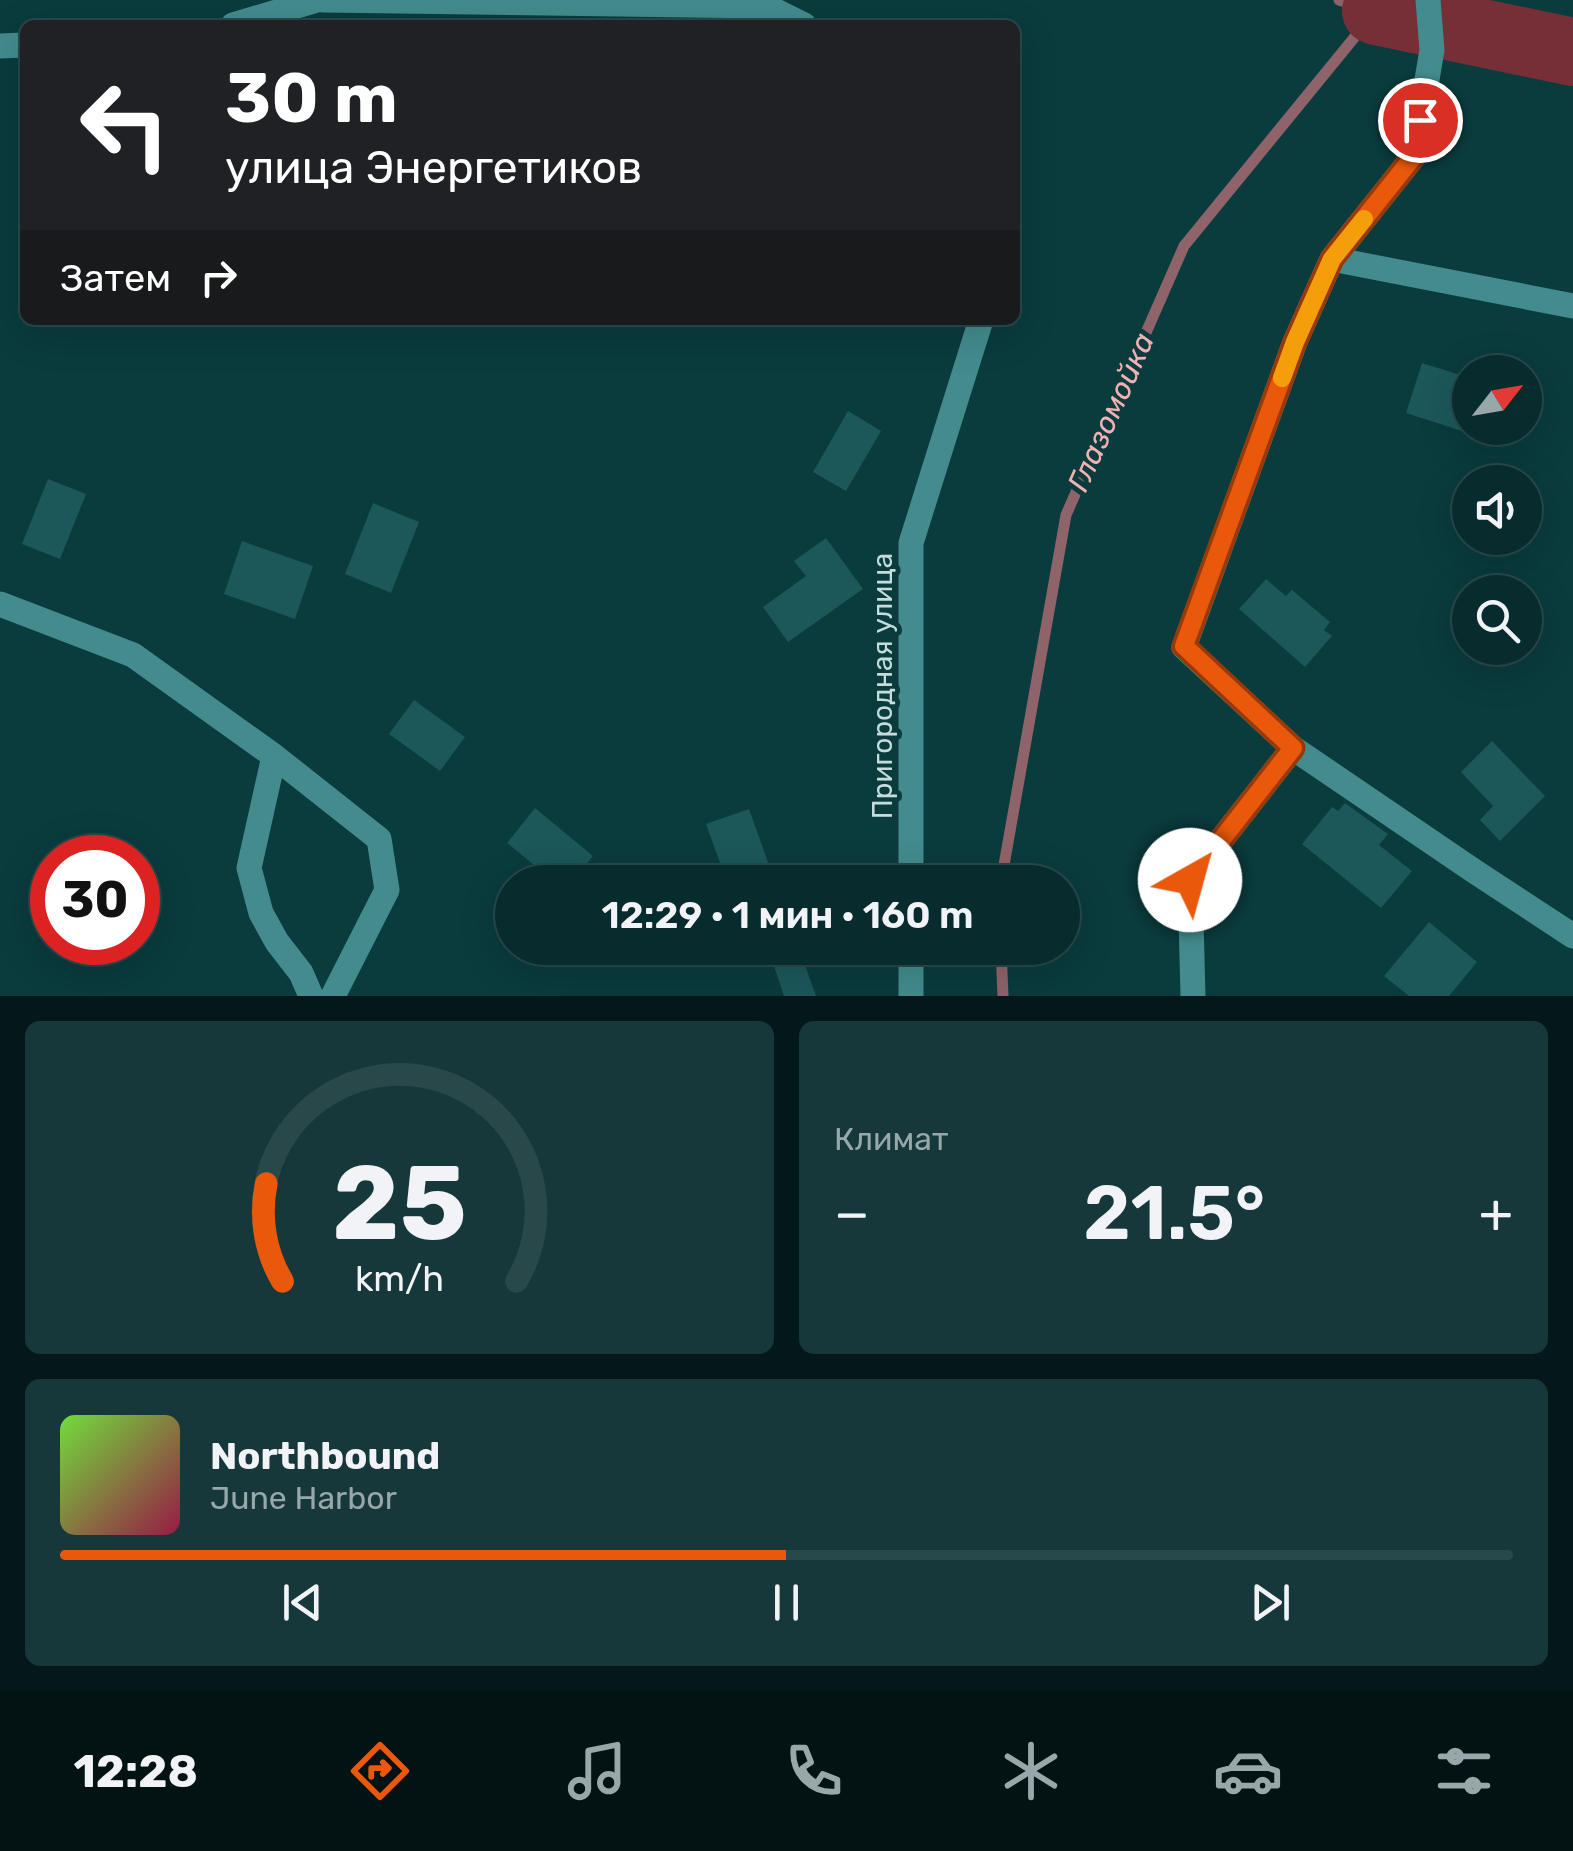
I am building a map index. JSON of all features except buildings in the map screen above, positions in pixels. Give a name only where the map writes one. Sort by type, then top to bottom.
[{"type":"street","points":[[250,20],[320,0],[767,3],[796,20]]},
{"type":"street","points":[[1428,0],[1432,50],[1414,156],[1332,259],[1295,342],[1184,646],[1293,748],[1573,936]]},
{"type":"street","points":[[1332,259],[1573,306]]},
{"type":"street","name":"Пригородная улица","points":[[912,865],[912,543],[979,325]]},
{"type":"street","points":[[0,604],[133,655],[274,756],[380,839],[387,890],[333,996]]},
{"type":"street","points":[[1193,996],[1190,880],[1293,748]]},
{"type":"street","points":[[274,756],[249,868],[260,913],[276,942],[301,972],[310,996]]},
{"type":"street","points":[[912,965],[912,996]]},
{"type":"waterway","name":"Глазомойка","points":[[1004,865],[1066,515],[1184,246],[1376,11],[1339,0]]},
{"type":"waterway","name":"Глазомойка","points":[[1376,11],[1573,52]]},
{"type":"waterway","name":"Глазомойка","points":[[1002,965],[1003,996]]},
{"type":"slow traffic","points":[[1282,378],[1332,259],[1364,219]]},
{"type":"route","points":[[1190,880],[1293,748],[1184,646],[1295,342],[1332,259],[1414,156],[1420,120]]}]
